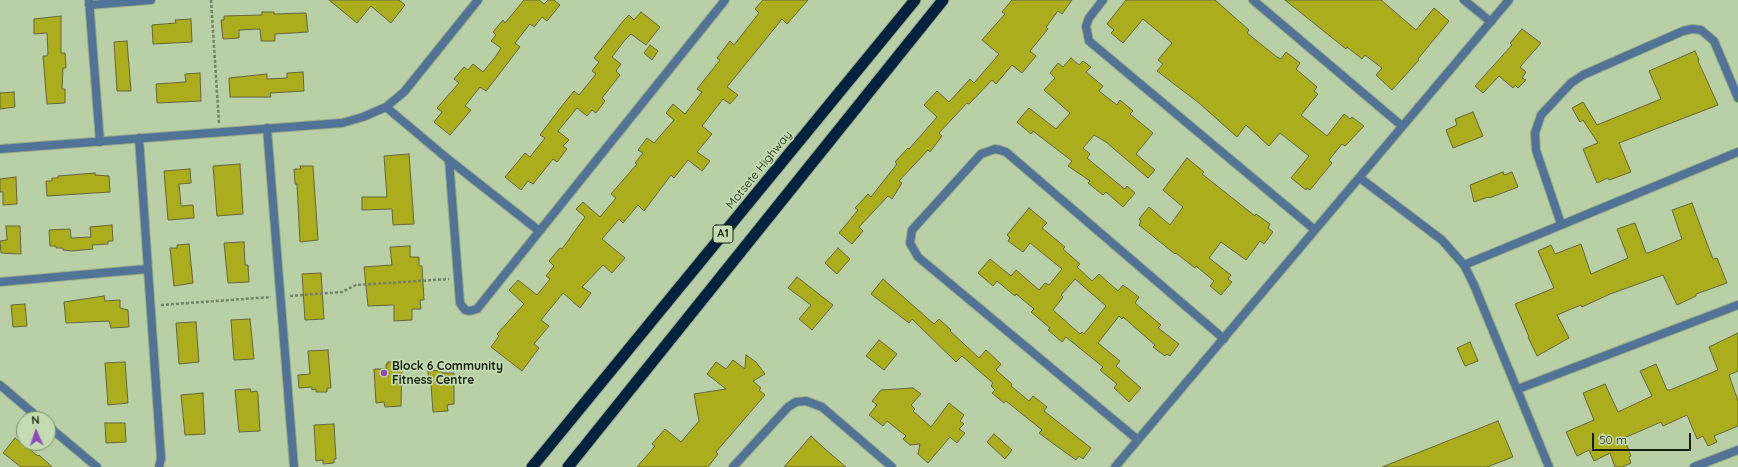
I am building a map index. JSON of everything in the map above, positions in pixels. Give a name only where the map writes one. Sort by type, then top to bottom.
[{"type":"highway","name":"Motsete Highway","points":[[532,467],[915,0]]},
{"type":"highway","name":"A1","points":[[568,467],[943,0]]},
{"type":"street","points":[[100,142],[89,2],[151,0]]},
{"type":"street","points":[[0,149],[342,122],[363,117],[386,107],[404,92],[478,0]]},
{"type":"street","points":[[449,160],[460,303],[462,307],[470,311],[477,309],[538,230],[725,0]]},
{"type":"street","points":[[1103,0],[1089,18],[1086,26],[1089,41],[1315,230]]},
{"type":"street","points":[[1254,0],[1402,126]]},
{"type":"street","points":[[1464,0],[1491,22]]},
{"type":"street","points":[[1115,467],[1509,0]]},
{"type":"street","points":[[1561,224],[1536,150],[1535,133],[1541,115],[1571,83],[1597,69],[1683,31],[1692,29],[1701,30],[1714,41],[1738,98]]},
{"type":"street","points":[[386,107],[449,160],[538,230]]},
{"type":"street","points":[[267,128],[294,467]]},
{"type":"street","points":[[139,138],[161,458],[159,467]]},
{"type":"street","points":[[1138,440],[918,257],[912,249],[910,243],[912,230],[981,154],[994,149],[1006,152],[1224,339]]},
{"type":"street","points":[[1464,265],[1738,152]]},
{"type":"street","points":[[1360,178],[1442,240],[1464,265],[1518,389],[1549,467]]},
{"type":"street","points":[[0,282],[147,269]]},
{"type":"street","points":[[1518,389],[1738,305]]},
{"type":"street","points":[[0,385],[31,411]]},
{"type":"street","points":[[733,467],[788,407],[796,402],[806,401],[822,408],[892,467]]},
{"type":"street","points":[[56,433],[97,467]]},
{"type":"street","points":[[1694,467],[1738,450]]},
{"type":"path","points":[[211,0],[219,132]]},
{"type":"path","points":[[150,306],[342,292],[356,285],[458,279]]},
{"type":"building","points":[[329,0],[399,0],[405,5],[391,23],[371,6],[357,23]]},
{"type":"building","points":[[524,0],[539,0],[544,4],[548,0],[554,0],[560,5],[547,21],[542,17],[534,27],[530,24],[515,43],[520,47],[486,91],[480,87],[465,106],[471,110],[450,135],[434,122],[442,112],[437,108],[459,83],[454,79],[464,67],[468,70],[473,64],[483,72],[496,56],[501,48],[491,41],[496,35],[493,32],[503,20],[505,23]]},
{"type":"building","points":[[763,0],[808,0],[787,24],[782,19],[727,87],[738,95],[730,104],[723,99],[702,126],[712,134],[697,152],[710,161],[702,171],[688,160],[674,178],[671,175],[644,211],[638,205],[623,223],[619,219],[602,239],[625,258],[612,273],[603,265],[582,287],[591,293],[580,308],[563,293],[541,320],[549,326],[534,344],[539,348],[522,371],[491,347],[499,336],[497,334],[524,304],[509,290],[518,280],[537,295],[550,279],[546,276],[554,266],[549,261],[560,248],[562,249],[585,217],[576,209],[583,202],[600,217],[616,198],[611,194],[637,164],[635,163],[643,153],[638,150],[647,138],[654,143],[674,120],[666,113],[673,104],[685,114],[702,92],[697,89],[720,60],[717,58],[730,41],[734,45],[759,13],[755,9]]},
{"type":"building","points":[[1012,0],[1072,0],[1062,14],[1058,11],[1046,27],[1048,29],[1030,51],[1036,56],[1022,73],[1012,65],[996,84],[992,80],[969,104],[967,103],[939,133],[942,136],[930,152],[928,150],[899,181],[902,183],[892,199],[888,196],[859,227],[863,231],[852,244],[839,233],[858,210],[855,208],[868,194],[871,197],[897,164],[895,162],[908,148],[909,149],[937,117],[924,105],[937,91],[949,102],[970,79],[974,83],[999,54],[982,40],[1005,14],[1002,12]]},
{"type":"building","points":[[1126,0],[1215,0],[1249,30],[1247,33],[1277,57],[1281,59],[1286,52],[1300,63],[1296,69],[1317,87],[1314,91],[1318,94],[1301,115],[1327,136],[1344,114],[1350,119],[1352,117],[1364,126],[1345,146],[1342,144],[1329,160],[1332,163],[1310,190],[1307,188],[1306,190],[1291,178],[1309,156],[1280,133],[1269,146],[1246,125],[1237,137],[1199,103],[1157,71],[1163,64],[1158,60],[1172,43],[1143,19],[1123,43],[1111,33],[1114,30],[1107,24]]},
{"type":"building","points":[[1285,0],[1381,0],[1416,30],[1434,8],[1449,21],[1418,59],[1419,60],[1392,90],[1376,75],[1382,68],[1365,55],[1362,59],[1347,47],[1346,49]]},
{"type":"building","points":[[262,12],[274,12],[274,14],[306,13],[308,32],[275,34],[275,41],[261,41],[260,29],[239,30],[239,38],[223,39],[221,20],[224,20],[224,16],[262,15]]},
{"type":"building","points":[[641,12],[660,27],[646,45],[631,34],[625,40],[612,57],[621,64],[616,71],[620,75],[602,98],[605,101],[596,113],[592,110],[587,116],[577,108],[558,131],[569,140],[563,146],[567,149],[557,162],[553,159],[533,184],[528,181],[521,190],[505,177],[525,153],[530,157],[545,138],[540,135],[561,107],[574,91],[579,95],[596,74],[592,71],[599,62],[594,58],[624,20],[629,15],[634,20]]},
{"type":"building","points":[[61,16],[61,53],[65,53],[66,68],[63,68],[62,89],[65,89],[65,103],[47,104],[43,56],[47,56],[48,54],[47,33],[34,34],[34,19]]},
{"type":"building","points":[[191,19],[192,42],[153,44],[152,25],[176,23],[175,20]]},
{"type":"building","points":[[1522,29],[1541,43],[1520,67],[1526,72],[1522,78],[1526,80],[1518,88],[1515,85],[1513,88],[1499,76],[1483,93],[1475,86],[1512,45],[1510,43]]},
{"type":"building","points":[[127,41],[131,91],[117,91],[114,42]]},
{"type":"building","points":[[650,45],[658,51],[652,60],[644,53]]},
{"type":"building","points":[[1695,51],[1718,105],[1619,143],[1631,172],[1609,180],[1608,178],[1597,183],[1583,149],[1598,143],[1583,120],[1580,122],[1572,108],[1583,102],[1597,125],[1661,99],[1649,71]]},
{"type":"building","points":[[1071,58],[1079,65],[1083,61],[1091,67],[1086,72],[1103,86],[1099,91],[1117,105],[1120,100],[1133,111],[1130,114],[1153,133],[1136,154],[1155,170],[1148,178],[1106,142],[1094,135],[1083,148],[1090,154],[1087,158],[1122,187],[1125,189],[1127,186],[1135,193],[1123,207],[1106,192],[1103,195],[1088,183],[1090,181],[1068,166],[1072,161],[1033,131],[1031,134],[1017,122],[1029,108],[1056,129],[1070,113],[1044,90],[1055,78],[1050,73],[1058,63],[1063,67]]},
{"type":"building","points":[[303,72],[304,91],[270,93],[271,97],[230,97],[229,78],[267,74],[267,79],[287,78],[287,73]]},
{"type":"building","points":[[200,73],[201,101],[157,103],[156,84],[186,82],[185,74]]},
{"type":"building","points":[[14,92],[15,107],[0,109],[0,93]]},
{"type":"building","points":[[1473,112],[1483,136],[1453,148],[1446,130],[1457,125],[1455,119]]},
{"type":"building","points":[[409,154],[414,224],[393,225],[392,209],[362,210],[362,197],[387,197],[384,156]]},
{"type":"building","points":[[1187,158],[1204,172],[1202,174],[1255,216],[1256,214],[1270,224],[1268,228],[1273,232],[1264,244],[1260,241],[1246,260],[1221,242],[1209,258],[1231,275],[1228,279],[1232,282],[1221,295],[1210,286],[1214,281],[1196,266],[1195,268],[1176,253],[1175,254],[1139,225],[1141,221],[1139,219],[1149,207],[1170,225],[1183,207],[1163,190]]},
{"type":"building","points":[[240,164],[243,214],[217,216],[213,166]]},
{"type":"building","points":[[300,166],[313,166],[318,240],[300,242],[297,184],[295,184],[294,169],[301,169]]},
{"type":"building","points":[[190,169],[191,183],[179,184],[181,206],[193,205],[194,218],[168,220],[164,171]]},
{"type":"building","points":[[1503,172],[1504,175],[1512,172],[1518,187],[1474,202],[1470,185]]},
{"type":"building","points":[[95,173],[95,175],[109,176],[110,192],[47,196],[46,181],[52,181],[52,178],[58,178],[58,176]]},
{"type":"building","points":[[16,177],[17,204],[3,205],[3,192],[0,192],[0,179]]},
{"type":"building","points":[[1692,203],[1713,259],[1717,258],[1727,283],[1696,294],[1696,296],[1677,305],[1663,275],[1610,294],[1582,307],[1581,305],[1557,315],[1569,338],[1537,356],[1515,304],[1554,288],[1538,251],[1551,245],[1555,254],[1581,244],[1591,274],[1628,258],[1617,229],[1635,223],[1646,253],[1682,239],[1672,210]]},
{"type":"building","points":[[1029,208],[1047,223],[1042,228],[1065,247],[1063,249],[1080,264],[1077,267],[1092,281],[1099,274],[1118,291],[1123,285],[1139,297],[1135,303],[1161,325],[1158,328],[1179,344],[1170,356],[1167,354],[1165,356],[1153,347],[1155,345],[1123,317],[1122,319],[1119,316],[1098,343],[1120,361],[1116,366],[1141,388],[1129,402],[1114,388],[1117,384],[1100,370],[1103,367],[1066,337],[1062,342],[1048,330],[1050,328],[1031,312],[1034,309],[1016,294],[1015,296],[997,281],[993,286],[978,273],[990,259],[1011,276],[1016,270],[1039,290],[1045,283],[1049,285],[1062,269],[1030,243],[1023,252],[1008,241],[1010,238],[1007,235]],"holes":[[[1075,279],[1106,306],[1084,334],[1082,332],[1080,334],[1053,310],[1063,297],[1061,295]]]},
{"type":"building","points":[[112,225],[113,241],[108,241],[108,244],[92,245],[93,249],[72,251],[63,250],[63,248],[56,248],[56,246],[50,246],[49,230],[70,229],[71,238],[91,237],[90,227]]},
{"type":"building","points":[[6,226],[20,226],[21,254],[1,253],[0,241],[7,240]]},
{"type":"building","points":[[244,242],[245,265],[248,265],[249,282],[228,283],[224,243]]},
{"type":"building","points":[[189,244],[193,283],[174,286],[170,248],[177,248],[177,245]]},
{"type":"building","points":[[410,246],[410,257],[419,257],[419,266],[422,266],[424,300],[420,300],[421,309],[412,309],[412,320],[394,321],[394,305],[368,306],[364,267],[392,265],[390,247]]},
{"type":"building","points":[[838,248],[850,259],[837,274],[825,263]]},
{"type":"building","points":[[321,273],[324,319],[305,320],[302,274]]},
{"type":"building","points":[[797,277],[833,305],[812,330],[799,319],[811,305],[788,288]]},
{"type":"building","points":[[883,279],[934,324],[939,319],[979,358],[986,350],[1001,364],[996,370],[1012,384],[1011,386],[1029,401],[1033,396],[1047,407],[1044,411],[1091,448],[1083,459],[1079,456],[1076,460],[1051,442],[1039,433],[1042,430],[1006,401],[1004,403],[992,393],[995,390],[991,386],[993,383],[962,356],[956,362],[912,319],[909,323],[871,294]]},
{"type":"building","points":[[104,296],[105,301],[120,300],[120,308],[128,310],[129,327],[111,328],[109,321],[66,323],[64,302]]},
{"type":"building","points":[[25,304],[27,326],[13,327],[11,305]]},
{"type":"building","points":[[250,319],[254,359],[234,360],[231,320]]},
{"type":"building","points":[[196,322],[199,362],[179,364],[176,323]]},
{"type":"building","points":[[1738,333],[1738,371],[1729,375],[1738,401],[1738,426],[1714,436],[1717,442],[1708,446],[1703,436],[1697,439],[1687,415],[1663,426],[1661,422],[1624,438],[1631,456],[1629,457],[1631,463],[1622,467],[1615,467],[1610,453],[1594,461],[1589,450],[1577,456],[1566,432],[1594,420],[1583,393],[1605,384],[1618,412],[1652,396],[1640,371],[1656,364],[1667,390],[1670,390],[1718,370],[1709,347]]},
{"type":"building","points":[[879,340],[897,354],[884,370],[866,356]]},
{"type":"building","points":[[1470,342],[1478,361],[1465,366],[1457,348]]},
{"type":"building","points":[[328,350],[331,388],[327,388],[327,392],[316,392],[316,389],[312,390],[312,387],[299,388],[298,375],[310,374],[308,351]]},
{"type":"building","points":[[746,355],[756,362],[765,374],[753,381],[761,388],[759,390],[765,395],[716,452],[718,454],[708,467],[637,467],[655,446],[652,444],[665,429],[681,442],[699,421],[694,394],[726,389],[707,374],[716,362],[726,369],[733,360],[745,369]]},
{"type":"building","points":[[125,362],[128,403],[108,405],[105,363]]},
{"type":"building","points":[[388,362],[402,362],[401,406],[385,407],[384,402],[376,403],[374,369],[386,369],[386,364],[388,364]]},
{"type":"building","points":[[442,370],[442,373],[454,373],[454,404],[447,405],[448,411],[433,412],[431,384],[429,384],[428,371]]},
{"type":"building","points":[[913,388],[921,394],[911,405],[915,409],[913,411],[931,427],[949,403],[964,415],[960,421],[964,424],[959,429],[965,433],[957,443],[950,437],[928,463],[918,454],[920,444],[910,445],[903,439],[906,436],[887,421],[883,426],[869,415],[877,405],[872,401],[881,390]]},
{"type":"building","points":[[250,389],[251,392],[257,391],[258,395],[260,431],[239,432],[235,390]]},
{"type":"building","points":[[203,393],[205,434],[185,435],[181,395]]},
{"type":"building","points":[[1498,421],[1513,457],[1487,467],[1382,467]]},
{"type":"building","points":[[105,423],[125,423],[126,442],[106,443]]},
{"type":"building","points":[[334,424],[336,459],[334,459],[334,463],[323,464],[323,460],[316,461],[314,425]]},
{"type":"building","points":[[994,434],[1012,450],[1005,459],[987,442]]},
{"type":"building","points":[[811,436],[825,449],[846,467],[784,467]]},
{"type":"building","points":[[15,438],[16,451],[32,451],[38,456],[39,455],[52,467],[21,467],[3,453]]},
{"type":"place","name":"Block 6 Community Fitness Centre","points":[[384,373]]}]
